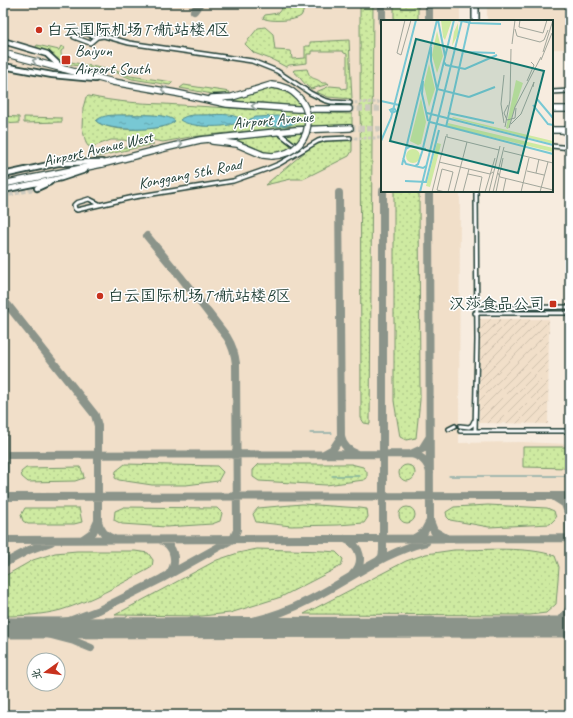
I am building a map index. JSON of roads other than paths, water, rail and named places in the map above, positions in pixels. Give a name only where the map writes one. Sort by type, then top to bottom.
[{"type":"highway","points":[[3,53],[113,82],[202,98],[232,97],[271,85],[285,87],[295,93],[304,106],[308,120],[308,128],[299,146],[289,152],[272,156],[264,155],[237,144],[200,140]]},
{"type":"highway","name":"Airport Avenue","points":[[202,98],[227,104],[297,109],[349,109]]},
{"type":"highway","points":[[553,109],[569,109]]},
{"type":"highway","name":"Airport Avenue","points":[[200,140],[278,132],[350,128]]},
{"type":"highway","points":[[553,130],[570,132]]},
{"type":"highway","name":"Airport Avenue West","points":[[3,184],[102,164],[200,140]]},
{"type":"main road","points":[[3,41],[47,54],[64,69]]},
{"type":"main road","points":[[3,66],[52,75],[113,82]]},
{"type":"main road","points":[[3,175],[58,163],[110,162]]},
{"type":"main road","points":[[37,188],[60,178],[102,164]]},
{"type":"main road","points":[[3,190],[60,178]]},
{"type":"street","points":[[475,3],[475,20]]},
{"type":"street","points":[[97,37],[91,43],[75,38],[76,32],[97,37],[104,36],[129,43],[257,62],[277,71],[310,93],[324,100],[350,103]]},
{"type":"street","points":[[553,92],[570,91]]},
{"type":"street","points":[[278,132],[292,143],[304,149]]},
{"type":"street","name":"Konggang 5th Road","points":[[98,204],[229,182],[268,170],[318,141],[325,139],[350,138]]},
{"type":"street","points":[[292,143],[294,151],[293,156]]},
{"type":"street","points":[[553,146],[570,148]]},
{"type":"street","points":[[475,192],[475,431]]},
{"type":"street","points":[[89,199],[98,204],[77,210],[75,209],[74,205],[89,199]]},
{"type":"street","points":[[476,308],[570,307]]},
{"type":"street","points":[[476,313],[570,312]]},
{"type":"street","points":[[460,426],[469,427],[474,423],[476,313]]},
{"type":"street","points":[[460,431],[570,431]]},
{"type":"water","points":[[218,114],[238,117],[242,120],[230,125],[202,126],[185,123],[180,120],[182,118],[194,115]]},
{"type":"water","points":[[114,115],[166,117],[175,121],[169,125],[149,129],[123,129],[102,125],[96,121],[102,117]]},
{"type":"water","points":[[284,116],[299,121],[288,125],[266,126],[248,121],[256,117]]},
{"type":"waterway","points":[[310,433],[332,433]]},
{"type":"waterway","points":[[332,476],[360,476]]},
{"type":"waterway","points":[[449,476],[570,476]]},
{"type":"tunnel","points":[[350,103],[381,102]]},
{"type":"tunnel","points":[[349,109],[381,109]]},
{"type":"tunnel","points":[[350,128],[381,129]]},
{"type":"tunnel","points":[[350,138],[381,138]]},
{"type":"tunnel","points":[[3,196],[37,188]]},
{"type":"place","name":"白云国际机场T1航站楼A区","points":[[39,30]]},
{"type":"place","name":"Baiyun Airport South","points":[[66,60]]},
{"type":"place","name":"白云国际机场T1航站楼B区","points":[[100,296]]},
{"type":"place","name":"汉莎食品公司","points":[[553,304]]}]
